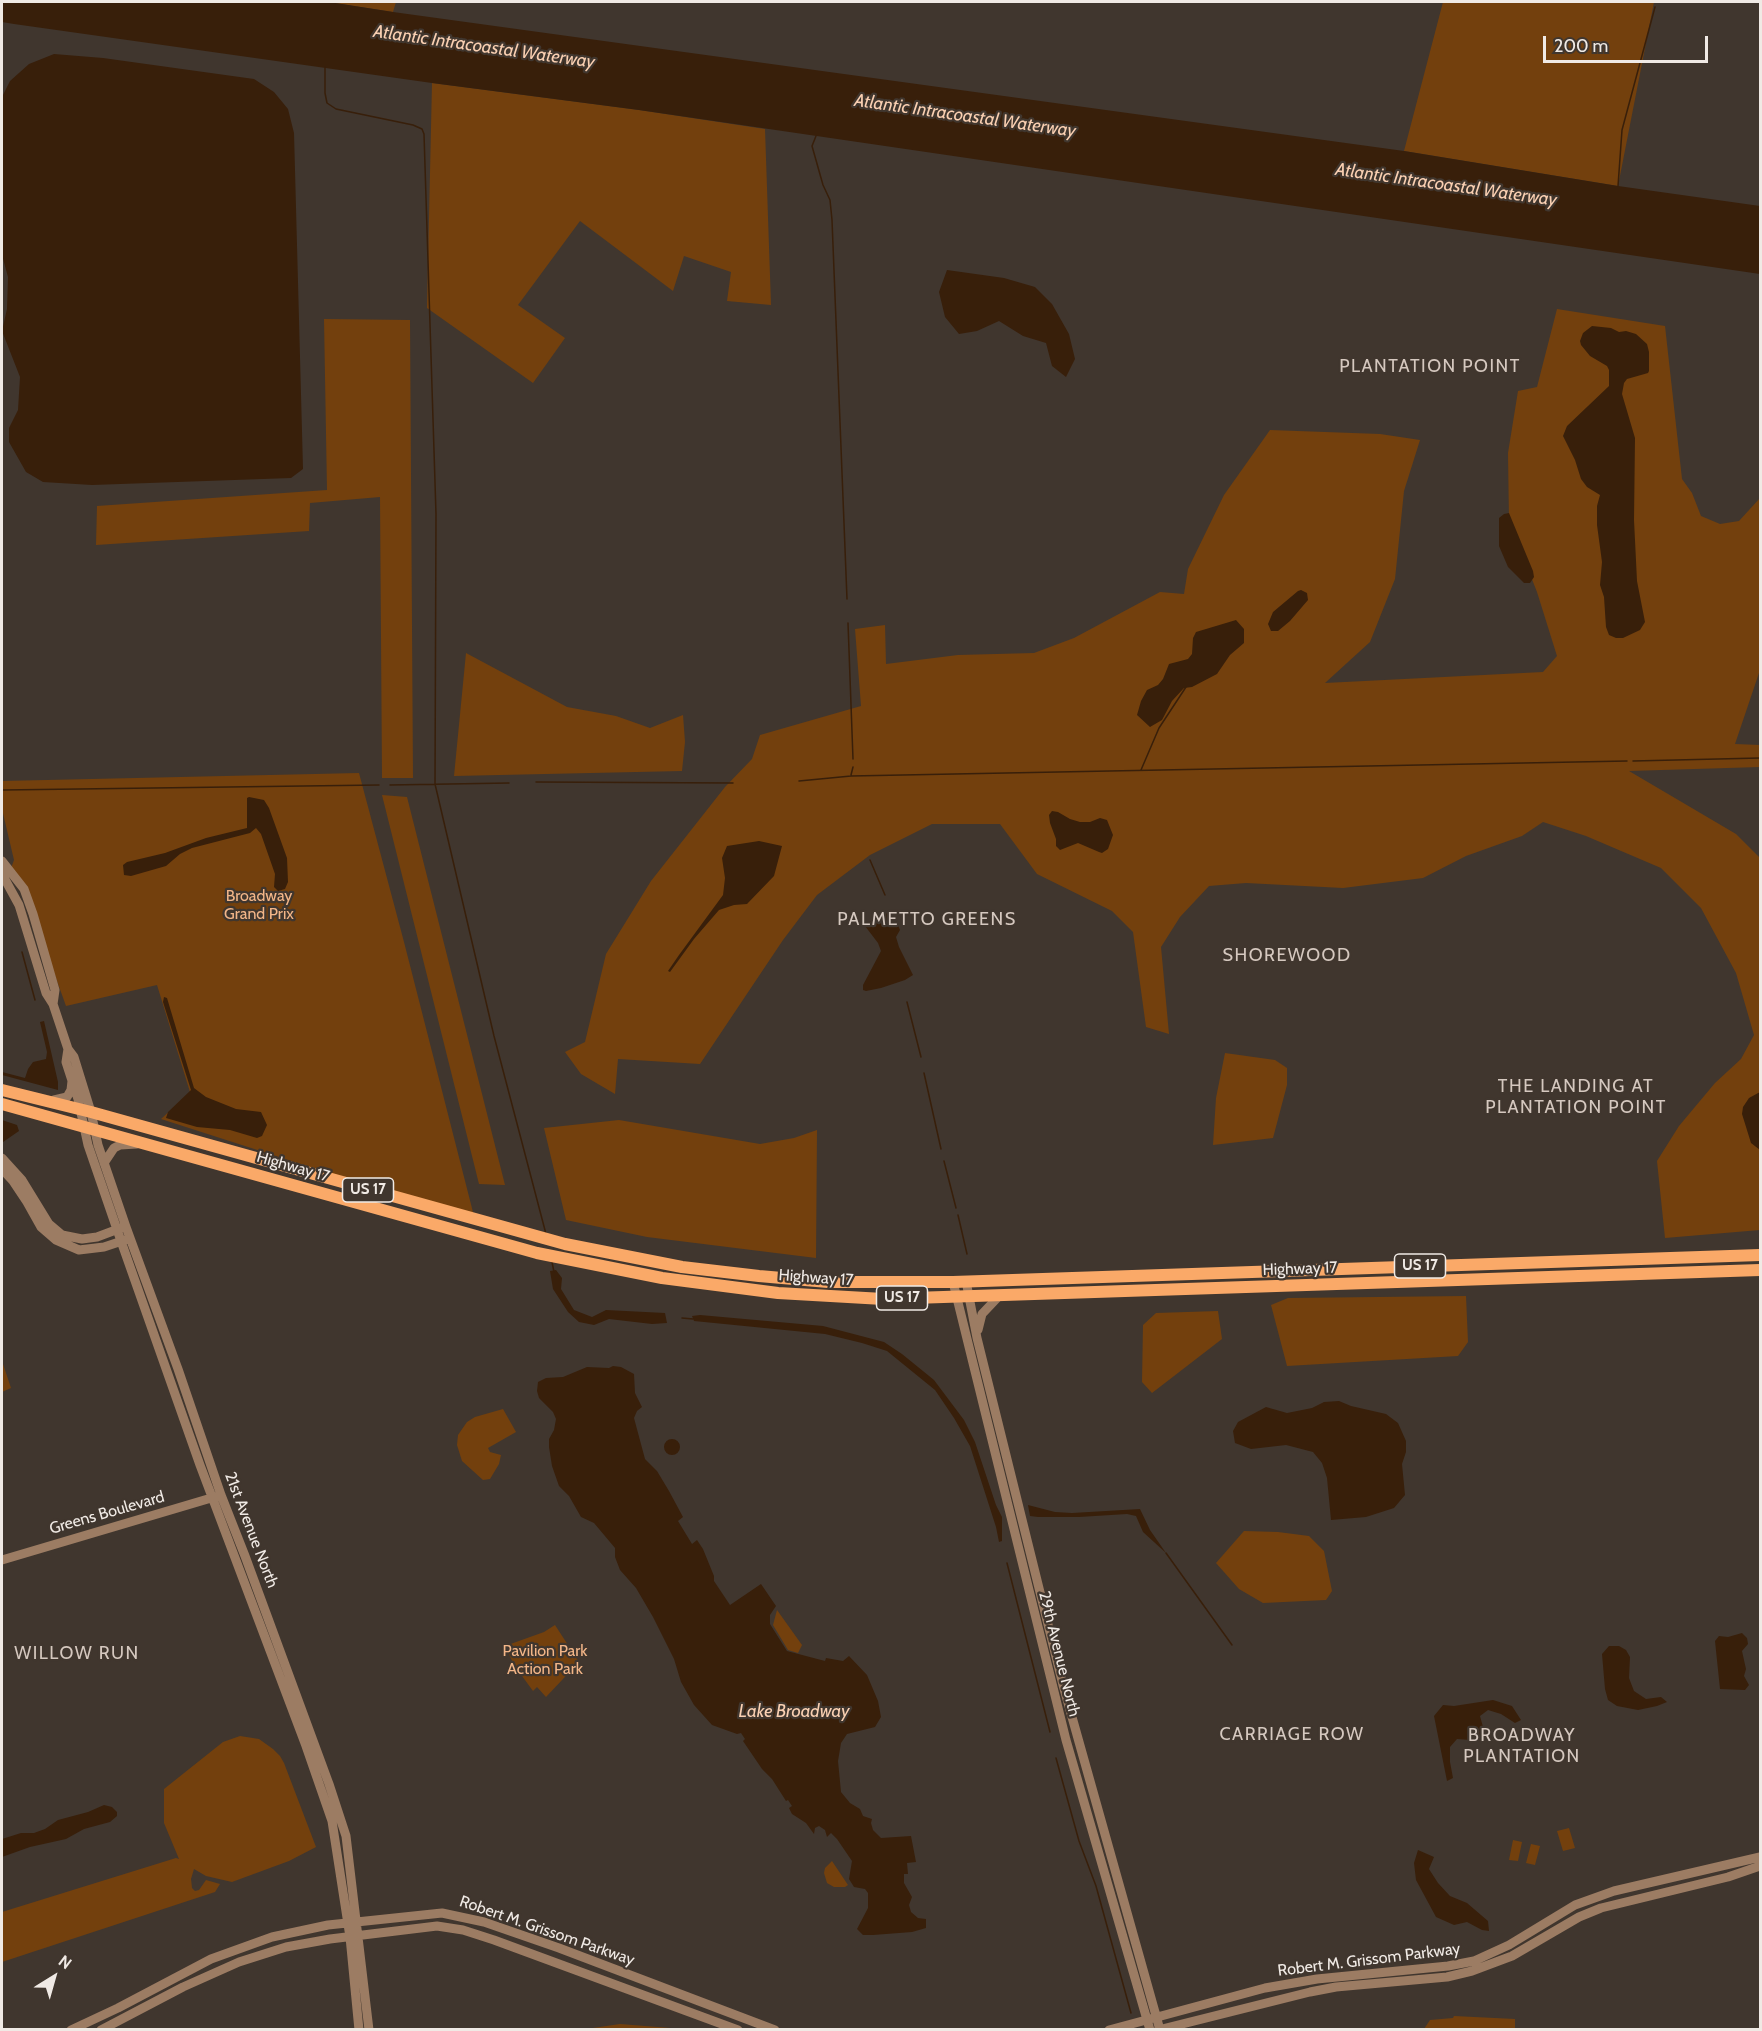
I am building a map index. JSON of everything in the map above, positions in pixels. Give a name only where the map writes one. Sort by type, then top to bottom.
[{"type":"highway","name":"Highway 17","points":[[2,1090],[86,1111],[531,1236],[662,1264],[759,1276],[828,1282],[960,1282],[1761,1254]]},
{"type":"highway","name":"Highway 17","points":[[2,1104],[537,1253],[662,1278],[778,1293],[883,1299],[1761,1270]]},
{"type":"main road","name":"21st Avenue North","points":[[2,861],[24,889],[55,990],[54,1004]]},
{"type":"main road","name":"21st Avenue North","points":[[2,874],[20,904],[46,993],[54,1004],[68,1049],[74,1057],[89,1127],[104,1163],[125,1240],[332,1821],[353,1922],[358,2030]]},
{"type":"main road","name":"21st Avenue North","points":[[68,1049],[66,1062],[86,1111]]},
{"type":"main road","points":[[38,1100],[67,1097],[71,1090],[72,1078]]},
{"type":"main road","name":"21st Avenue North","points":[[89,1127],[88,1145],[122,1228]]},
{"type":"main road","points":[[104,1163],[114,1148],[120,1145],[147,1143]]},
{"type":"main road","points":[[2,1158],[22,1179],[49,1224],[56,1230],[72,1238],[82,1239],[122,1228]]},
{"type":"main road","points":[[2,1169],[13,1181],[41,1227],[56,1240],[79,1250],[104,1248],[125,1240]]},
{"type":"main road","name":"29th Avenue North","points":[[960,1282],[1066,1740],[1148,2025]]},
{"type":"main road","points":[[977,1338],[982,1314],[1000,1295]]},
{"type":"main road","name":"29th Avenue North","points":[[962,1297],[977,1338],[1064,1685],[1159,2029]]},
{"type":"main road","name":"Greens Boulevard","points":[[2,1560],[216,1496]]},
{"type":"main road","name":"Robert M. Grissom Parkway","points":[[1109,2030],[1148,2025],[1157,2018],[1265,1988],[1317,1979],[1448,1966],[1474,1961],[1509,1945],[1543,1923],[1585,1901],[1614,1891],[1761,1857]]},
{"type":"main road","name":"Robert M. Grissom Parkway","points":[[1159,2029],[1336,1987],[1447,1977],[1472,1971],[1512,1956],[1579,1917],[1601,1908],[1728,1877],[1761,1866]]},
{"type":"main road","name":"Robert M. Grissom Parkway","points":[[71,2030],[211,1959],[272,1937],[353,1922],[442,1912],[464,1916],[578,1954],[775,2030]]},
{"type":"main road","name":"Robert M. Grissom Parkway","points":[[101,2030],[183,1987],[239,1962],[286,1947],[437,1926],[463,1930],[562,1964],[738,2030]]},
{"type":"main road","name":"21st Avenue North","points":[[354,1936],[369,2030]]},
{"type":"green space","points":[[328,2],[396,2],[393,12]]},
{"type":"green space","points":[[1443,2],[1654,2],[1618,186],[1404,151]]},
{"type":"green space","points":[[432,83],[765,129],[771,305],[727,301],[731,272],[684,256],[673,291],[580,221],[518,305],[565,338],[533,383],[427,308]]},
{"type":"green space","points":[[1557,309],[1665,326],[1682,479],[1692,493],[1701,516],[1720,524],[1739,521],[1760,498],[1760,670],[1735,744],[1760,745],[1760,767],[1629,771],[1736,834],[1760,860],[1760,1230],[1665,1238],[1657,1161],[1679,1126],[1715,1083],[1741,1059],[1754,1035],[1736,973],[1701,908],[1661,868],[1586,836],[1543,822],[1522,836],[1466,856],[1423,878],[1343,888],[1246,883],[1209,886],[1180,917],[1161,947],[1169,1034],[1146,1027],[1133,932],[1112,911],[1037,874],[1000,824],[932,824],[870,855],[817,895],[783,940],[700,1064],[618,1059],[615,1094],[581,1074],[565,1052],[585,1042],[606,954],[651,881],[725,787],[752,759],[760,735],[861,706],[855,629],[885,625],[886,664],[958,655],[1034,653],[1074,638],[1160,592],[1184,594],[1188,569],[1224,495],[1270,430],[1380,434],[1420,440],[1404,491],[1395,579],[1370,642],[1325,683],[1543,672],[1557,656],[1537,592],[1509,521],[1508,453],[1518,391],[1537,387]]},
{"type":"green space","points":[[324,319],[410,320],[413,778],[382,778],[380,497],[310,503],[309,531],[96,545],[97,506],[327,490]]},
{"type":"green space","points":[[466,653],[567,707],[616,716],[650,728],[683,715],[685,742],[682,771],[454,776]]},
{"type":"green space","name":"Broadway Grand Prix","points":[[359,773],[475,1220],[161,1119],[190,1092],[157,985],[66,1006],[24,889],[10,871],[14,860],[2,809],[2,781]]},
{"type":"green space","points":[[382,795],[407,797],[505,1185],[479,1184]]},
{"type":"green space","points":[[1225,1053],[1275,1060],[1287,1068],[1287,1085],[1273,1138],[1213,1145],[1216,1098]]},
{"type":"green space","points":[[619,1120],[760,1144],[794,1138],[817,1130],[816,1258],[647,1237],[566,1220],[544,1128]]},
{"type":"green space","points":[[1466,1296],[1468,1342],[1458,1356],[1287,1366],[1271,1305],[1288,1298]]},
{"type":"green space","points":[[1218,1311],[1222,1339],[1152,1393],[1142,1382],[1143,1325],[1156,1313]]},
{"type":"green space","points":[[2,1361],[11,1388],[2,1392]]},
{"type":"green space","points":[[503,1409],[516,1432],[488,1448],[490,1452],[501,1455],[499,1464],[490,1479],[483,1480],[462,1461],[457,1445],[458,1435],[467,1422],[475,1417]]},
{"type":"green space","points":[[1244,1531],[1309,1536],[1324,1551],[1332,1591],[1326,1600],[1263,1603],[1239,1589],[1216,1563]]},
{"type":"green space","points":[[777,1610],[802,1645],[798,1653],[788,1650],[773,1625]]},
{"type":"green space","name":"Pavilion Park Action Park","points":[[555,1625],[579,1662],[546,1697],[537,1687],[533,1691],[514,1665],[505,1646],[544,1632]]},
{"type":"green space","points":[[240,1736],[259,1739],[280,1756],[316,1847],[289,1861],[232,1882],[206,1876],[194,1869],[191,1879],[192,1888],[195,1891],[199,1890],[206,1880],[220,1884],[215,1892],[2,1962],[2,1912],[176,1858],[179,1859],[164,1823],[164,1789],[223,1742]]},
{"type":"green space","points":[[1569,1828],[1575,1848],[1563,1851],[1557,1831]]},
{"type":"green space","points":[[1513,1840],[1522,1842],[1518,1861],[1509,1860]]},
{"type":"green space","points":[[1531,1844],[1540,1846],[1535,1865],[1526,1863]]},
{"type":"green space","points":[[832,1861],[848,1885],[845,1887],[834,1887],[827,1883],[825,1868]]},
{"type":"green space","points":[[1454,2016],[1515,2019],[1515,2029],[1424,2029],[1430,2020],[1453,2018]]},
{"type":"green space","points":[[620,2024],[683,2029],[586,2029]]},
{"type":"water","name":"Atlantic Intracoastal Waterway","points":[[2,2],[329,2],[1404,151],[1618,186],[1760,206],[1760,274],[639,110],[14,24],[2,22]]},
{"type":"water","points":[[54,54],[103,58],[254,79],[274,92],[288,109],[294,133],[303,469],[291,478],[92,485],[43,482],[26,472],[9,442],[9,428],[18,410],[20,377],[2,331],[7,309],[8,277],[2,255],[2,97],[10,81],[29,64]]},
{"type":"water","points":[[947,270],[1004,278],[1035,287],[1052,304],[1069,334],[1075,359],[1066,377],[1052,366],[1046,343],[1023,336],[999,321],[977,331],[959,334],[945,317],[939,292]]},
{"type":"water","points":[[1592,326],[1636,334],[1647,344],[1649,352],[1648,373],[1627,379],[1622,394],[1635,438],[1634,520],[1637,581],[1645,622],[1640,630],[1623,638],[1609,635],[1606,627],[1604,597],[1600,585],[1602,562],[1597,525],[1597,506],[1600,495],[1587,487],[1581,479],[1575,460],[1563,436],[1567,426],[1609,386],[1607,366],[1590,356],[1581,345],[1583,333]]},
{"type":"water","points":[[1509,513],[1533,571],[1534,577],[1530,583],[1524,583],[1508,567],[1499,546],[1499,518]]},
{"type":"water","points":[[1301,590],[1307,593],[1308,600],[1290,621],[1278,631],[1271,631],[1268,624],[1273,612]]},
{"type":"water","points":[[1236,620],[1244,629],[1244,643],[1230,655],[1217,674],[1192,687],[1184,688],[1172,701],[1162,720],[1150,727],[1137,715],[1147,690],[1158,685],[1169,664],[1188,659],[1192,654],[1193,638],[1196,632]]},
{"type":"water","points":[[247,798],[264,800],[269,808],[287,858],[288,882],[285,889],[278,891],[274,887],[275,874],[261,834],[256,828],[250,833],[192,848],[180,854],[166,866],[131,876],[124,875],[123,865],[127,862],[247,828]]},
{"type":"water","points":[[1052,811],[1080,822],[1090,822],[1100,818],[1107,820],[1113,835],[1108,849],[1102,853],[1078,843],[1060,850],[1056,846],[1050,823],[1049,815]]},
{"type":"water","points":[[759,841],[782,846],[774,876],[747,904],[719,910],[670,972],[668,971],[723,895],[725,878],[722,858],[727,846]]},
{"type":"water","points":[[892,911],[900,930],[896,937],[899,947],[913,975],[881,988],[863,990],[863,985],[881,951],[865,926]]},
{"type":"water","points":[[164,997],[167,998],[194,1088],[206,1097],[236,1109],[261,1112],[267,1125],[262,1136],[257,1138],[230,1130],[197,1127],[166,1118],[168,1112],[191,1090],[163,1002]]},
{"type":"water","points":[[44,1021],[58,1090],[2,1075],[2,1072],[25,1078],[33,1062],[46,1059],[47,1052],[40,1022]]},
{"type":"water","points":[[1760,1092],[1760,1150],[1751,1143],[1742,1114],[1743,1107],[1749,1098]]},
{"type":"water","points":[[2,1120],[17,1125],[19,1131],[3,1142]]},
{"type":"water","points":[[556,1270],[562,1278],[561,1289],[574,1310],[592,1317],[606,1310],[665,1313],[667,1323],[652,1324],[609,1319],[594,1325],[579,1322],[568,1312],[553,1289],[550,1271]]},
{"type":"water","points":[[692,1316],[823,1326],[884,1342],[902,1354],[934,1380],[964,1420],[975,1442],[1002,1517],[1002,1541],[999,1542],[970,1446],[954,1418],[935,1390],[887,1351],[825,1334],[694,1321]]},
{"type":"water","name":"Lake Broadway","points":[[587,1367],[609,1368],[621,1367],[634,1374],[635,1393],[642,1407],[634,1418],[645,1459],[657,1471],[669,1491],[683,1517],[678,1521],[692,1544],[697,1540],[703,1549],[714,1581],[730,1605],[761,1584],[776,1606],[770,1615],[770,1624],[787,1651],[825,1661],[826,1658],[843,1661],[849,1656],[867,1675],[878,1701],[881,1717],[875,1727],[847,1734],[841,1743],[838,1761],[841,1792],[850,1803],[860,1809],[863,1816],[872,1819],[873,1830],[881,1838],[911,1836],[916,1862],[907,1863],[908,1874],[904,1874],[904,1883],[912,1897],[909,1905],[911,1912],[918,1918],[926,1919],[926,1928],[912,1932],[873,1935],[863,1935],[857,1929],[868,1908],[868,1893],[865,1889],[854,1887],[849,1879],[852,1861],[831,1833],[827,1837],[825,1830],[819,1826],[815,1828],[814,1834],[806,1823],[792,1814],[789,1808],[792,1806],[762,1769],[743,1741],[745,1739],[741,1733],[737,1734],[712,1725],[694,1705],[681,1682],[674,1659],[653,1617],[636,1588],[620,1570],[615,1557],[615,1548],[594,1523],[581,1517],[569,1496],[559,1486],[552,1466],[549,1447],[549,1439],[556,1419],[553,1412],[539,1398],[538,1382],[546,1378],[563,1377]]},
{"type":"water","points":[[1339,1401],[1386,1414],[1398,1423],[1406,1441],[1406,1452],[1402,1464],[1405,1495],[1394,1508],[1366,1517],[1331,1520],[1327,1478],[1322,1463],[1313,1452],[1286,1445],[1251,1449],[1235,1443],[1233,1431],[1238,1422],[1266,1407],[1287,1413],[1312,1408],[1324,1402]]},
{"type":"water","points":[[672,1439],[680,1447],[672,1455],[664,1447]]},
{"type":"water","points":[[1028,1505],[1055,1512],[1072,1513],[1140,1509],[1150,1530],[1166,1553],[1143,1532],[1136,1516],[1127,1514],[1038,1517],[1030,1516]]},
{"type":"water","points":[[1742,1633],[1747,1638],[1748,1644],[1742,1651],[1746,1669],[1744,1676],[1749,1685],[1745,1690],[1720,1689],[1715,1641],[1719,1636],[1728,1637]]},
{"type":"water","points":[[1609,1646],[1619,1646],[1626,1650],[1630,1657],[1629,1678],[1634,1691],[1646,1699],[1661,1697],[1667,1702],[1638,1710],[1617,1706],[1608,1700],[1602,1654]]},
{"type":"water","points":[[1493,1700],[1512,1706],[1521,1720],[1515,1723],[1501,1714],[1488,1710],[1480,1716],[1483,1727],[1481,1735],[1470,1740],[1457,1739],[1450,1747],[1453,1778],[1447,1781],[1434,1716],[1443,1705],[1454,1706]]},
{"type":"water","points":[[104,1805],[112,1807],[117,1812],[117,1816],[110,1822],[84,1829],[66,1839],[30,1847],[2,1857],[2,1839],[21,1833],[34,1833],[58,1820]]},
{"type":"water","points":[[1418,1850],[1434,1857],[1429,1869],[1438,1883],[1450,1896],[1467,1903],[1488,1921],[1489,1931],[1467,1922],[1454,1925],[1436,1917],[1416,1880],[1414,1863]]},
{"type":"waterway","points":[[1618,186],[1622,130],[1655,7]]},
{"type":"waterway","points":[[325,67],[327,103],[336,109],[413,125],[422,129],[424,134],[436,514],[435,784],[494,1036],[546,1234]]},
{"type":"waterway","points":[[816,136],[812,146],[823,185],[830,200],[832,220],[847,599]]},
{"type":"waterway","points":[[848,623],[853,759]]},
{"type":"waterway","points":[[1141,770],[1159,728],[1186,687]]},
{"type":"waterway","points":[[1633,761],[1760,758]]},
{"type":"waterway","points":[[799,781],[851,776],[1627,761]]},
{"type":"waterway","points":[[851,775],[853,767]]},
{"type":"waterway","points":[[536,782],[733,783]]},
{"type":"waterway","points":[[390,785],[509,783]]},
{"type":"waterway","points":[[3,790],[379,785]]},
{"type":"waterway","points":[[870,860],[885,895]]},
{"type":"waterway","points":[[22,952],[35,1000]]},
{"type":"waterway","points":[[907,1002],[921,1057]]},
{"type":"waterway","points":[[924,1073],[941,1149]]},
{"type":"waterway","points":[[944,1161],[956,1208]]},
{"type":"waterway","points":[[958,1215],[967,1254]]},
{"type":"waterway","points":[[552,1262],[554,1272]]},
{"type":"waterway","points":[[682,1318],[693,1319]]},
{"type":"waterway","points":[[1166,1553],[1232,1645]]},
{"type":"waterway","points":[[1007,1563],[1050,1732]]},
{"type":"waterway","points":[[1056,1758],[1079,1841],[1096,1886],[1131,2013]]},
{"type":"district","name":"PLANTATION POINT","points":[[1430,367]]},
{"type":"district","name":"PALMETTO GREENS","points":[[927,920]]},
{"type":"district","name":"SHOREWOOD","points":[[1287,956]]},
{"type":"district","name":"THE LANDING AT PLANTATION POINT","points":[[1576,1097]]},
{"type":"district","name":"WILLOW RUN","points":[[77,1654]]},
{"type":"district","name":"CARRIAGE ROW","points":[[1292,1735]]},
{"type":"district","name":"BROADWAY PLANTATION","points":[[1522,1746]]}]
